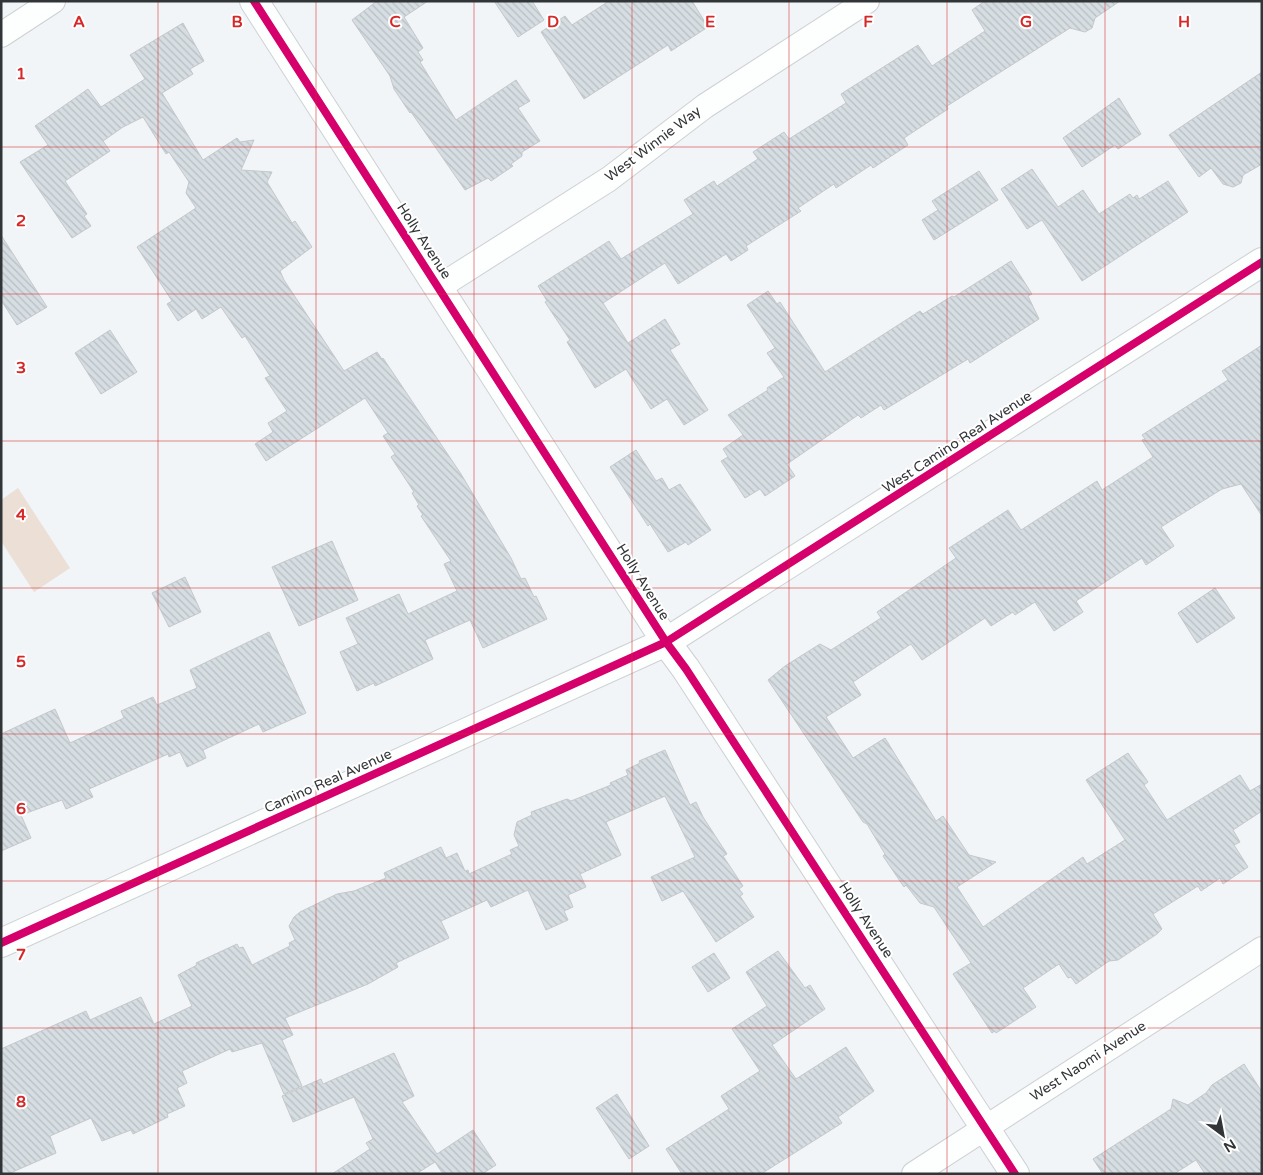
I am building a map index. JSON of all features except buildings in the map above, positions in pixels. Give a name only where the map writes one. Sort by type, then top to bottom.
[{"type":"street","points":[[1,35],[53,1]]},
{"type":"street","name":"Holly Avenue","points":[[254,1],[666,642],[686,669],[1015,1174]]},
{"type":"street","name":"West Winnie Way","points":[[439,287],[609,178],[705,106],[867,1]]},
{"type":"street","name":"West Camino Real Avenue","points":[[666,642],[1262,262]]},
{"type":"street","name":"Camino Real Avenue","points":[[1,943],[666,642]]},
{"type":"street","name":"West Naomi Avenue","points":[[914,1174],[1262,949]]},
{"type":"shaded area","points":[[18,488],[70,568],[34,592],[1,541],[1,500]]},
{"type":"cycle path","points":[[254,1],[666,642],[686,669],[1015,1174]]},
{"type":"cycle path","points":[[1,943],[666,642],[1262,262]]}]
